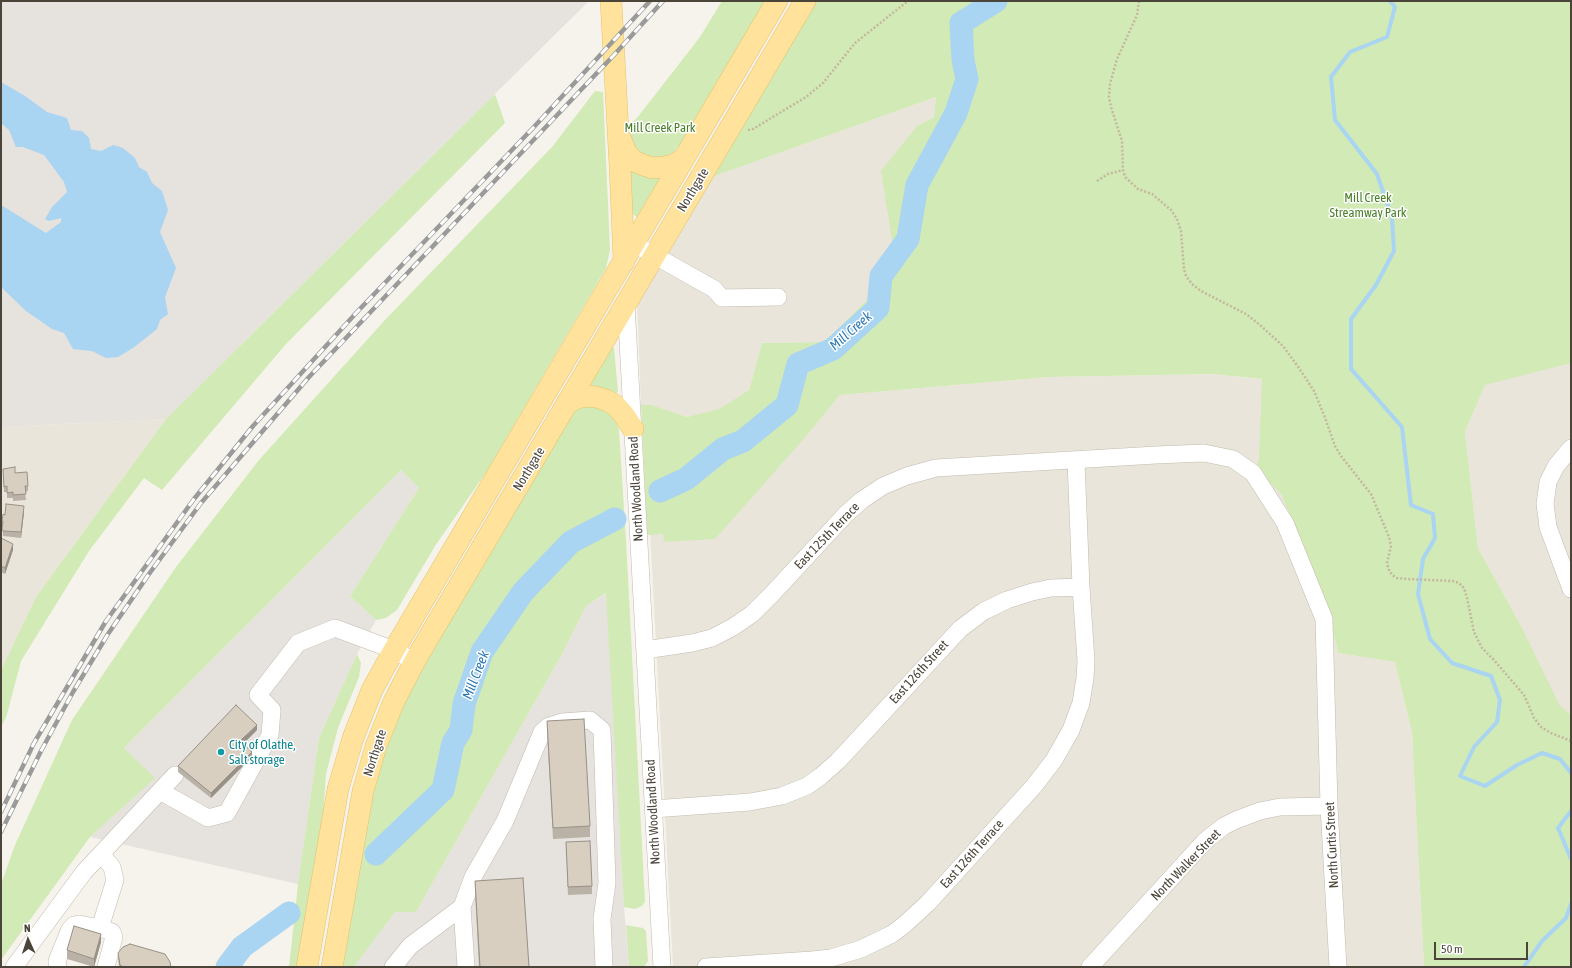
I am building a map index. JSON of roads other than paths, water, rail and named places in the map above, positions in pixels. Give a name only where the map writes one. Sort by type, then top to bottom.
[{"type":"main road","name":"Northgate","points":[[307,967],[338,789],[353,738],[372,690],[394,650],[777,1]]},
{"type":"main road","name":"Northgate","points":[[332,967],[363,791],[376,746],[391,707],[415,662],[805,1]]},
{"type":"main road","name":"North Woodland Road","points":[[611,6],[618,133],[629,252],[626,304]]},
{"type":"main road","points":[[618,133],[628,154],[634,161],[643,165],[653,168],[663,167],[674,165],[684,158]]},
{"type":"main road","points":[[567,403],[577,398],[586,396],[606,400],[615,405],[633,429]]},
{"type":"street","points":[[629,252],[655,255],[714,289],[722,298],[778,297]]},
{"type":"street","name":"North Woodland Road","points":[[626,304],[662,967]]},
{"type":"street","points":[[1571,448],[1553,471],[1548,482],[1545,504],[1548,527],[1571,589]]},
{"type":"street","name":"North Curtis Street","points":[[1156,455],[1204,453],[1233,459],[1253,473],[1284,523],[1324,620],[1329,806],[1338,967]]},
{"type":"street","name":"East 125th Terrace","points":[[645,650],[692,643],[712,638],[733,627],[752,614],[846,514],[862,500],[884,486],[907,476],[936,468],[1076,461],[1156,455]]},
{"type":"street","points":[[1076,461],[1081,587]]},
{"type":"street","name":"East 126th Street","points":[[653,809],[750,802],[782,796],[807,786],[838,761],[960,629],[984,611],[1007,600],[1032,592],[1051,588],[1081,587]]},
{"type":"street","name":"East 126th Terrace","points":[[706,967],[831,958],[861,949],[892,934],[928,903],[1034,786],[1054,760],[1071,730],[1081,703],[1085,678],[1086,661],[1081,587]]},
{"type":"street","points":[[160,791],[208,818],[227,813],[270,735],[272,710],[258,695],[298,643],[335,628],[394,650],[415,662]]},
{"type":"street","points":[[466,967],[462,907],[473,878],[504,821],[542,732],[549,726],[562,722],[590,720],[602,730],[607,883],[602,919],[604,967]]},
{"type":"street","points":[[14,967],[84,872],[175,775]]},
{"type":"street","name":"North Walker Street","points":[[1090,967],[1205,841],[1224,826],[1248,815],[1280,807],[1329,806]]},
{"type":"street","points":[[100,928],[115,880],[112,867],[101,854]]},
{"type":"street","points":[[393,967],[410,946],[462,907]]},
{"type":"street","points":[[58,967],[57,961],[70,929],[74,925],[79,924],[112,932],[114,937],[106,967]]},
{"type":"water","points":[[1,82],[25,96],[47,112],[67,118],[71,130],[82,131],[89,138],[91,149],[101,151],[113,145],[123,148],[135,158],[139,167],[147,172],[152,183],[162,191],[168,210],[160,232],[176,268],[165,297],[168,314],[160,320],[157,329],[133,348],[118,357],[106,358],[92,351],[73,349],[64,333],[52,329],[26,311],[1,287],[1,205],[46,233],[61,222],[61,218],[49,221],[45,219],[52,207],[67,192],[64,182],[44,155],[23,147],[16,147],[9,130],[1,123]]},
{"type":"waterway","name":"Mill Creek","points":[[660,491],[686,479],[723,449],[743,441],[787,405],[798,364],[833,349],[878,308],[881,276],[908,239],[917,185],[956,113],[967,79],[963,60],[961,23],[996,1]]},
{"type":"waterway","points":[[1390,1],[1395,7],[1387,37],[1350,52],[1331,77],[1335,120],[1377,174],[1392,218],[1394,251],[1376,285],[1351,319],[1351,369],[1402,427],[1411,505],[1433,514],[1435,538],[1423,559],[1418,594],[1430,639],[1452,663],[1491,676],[1500,700],[1497,722],[1474,747],[1460,776],[1485,786],[1517,765],[1542,753],[1560,759],[1571,773]]},
{"type":"waterway","name":"Mill Creek","points":[[376,854],[443,790],[453,743],[461,730],[464,704],[482,652],[523,592],[571,542],[615,519]]},
{"type":"waterway","points":[[1571,811],[1558,828],[1571,859]]},
{"type":"waterway","points":[[1524,967],[1542,941],[1566,918],[1571,904]]},
{"type":"waterway","name":"Mill Creek","points":[[227,967],[242,947],[289,913]]},
{"type":"railway","points":[[1,812],[34,743],[106,621],[194,499],[253,426],[357,312],[533,128],[650,1]]},
{"type":"railway","points":[[1,832],[41,751],[73,692],[108,634],[149,574],[201,503],[309,377],[614,55],[663,1]]},
{"type":"place","name":"City of Olathe, Salt storage","points":[[221,752]]},
{"type":"park label","name":"Mill Creek Park","points":[[660,128]]},
{"type":"park label","name":"Mill Creek Streamway Park","points":[[1368,206]]}]
